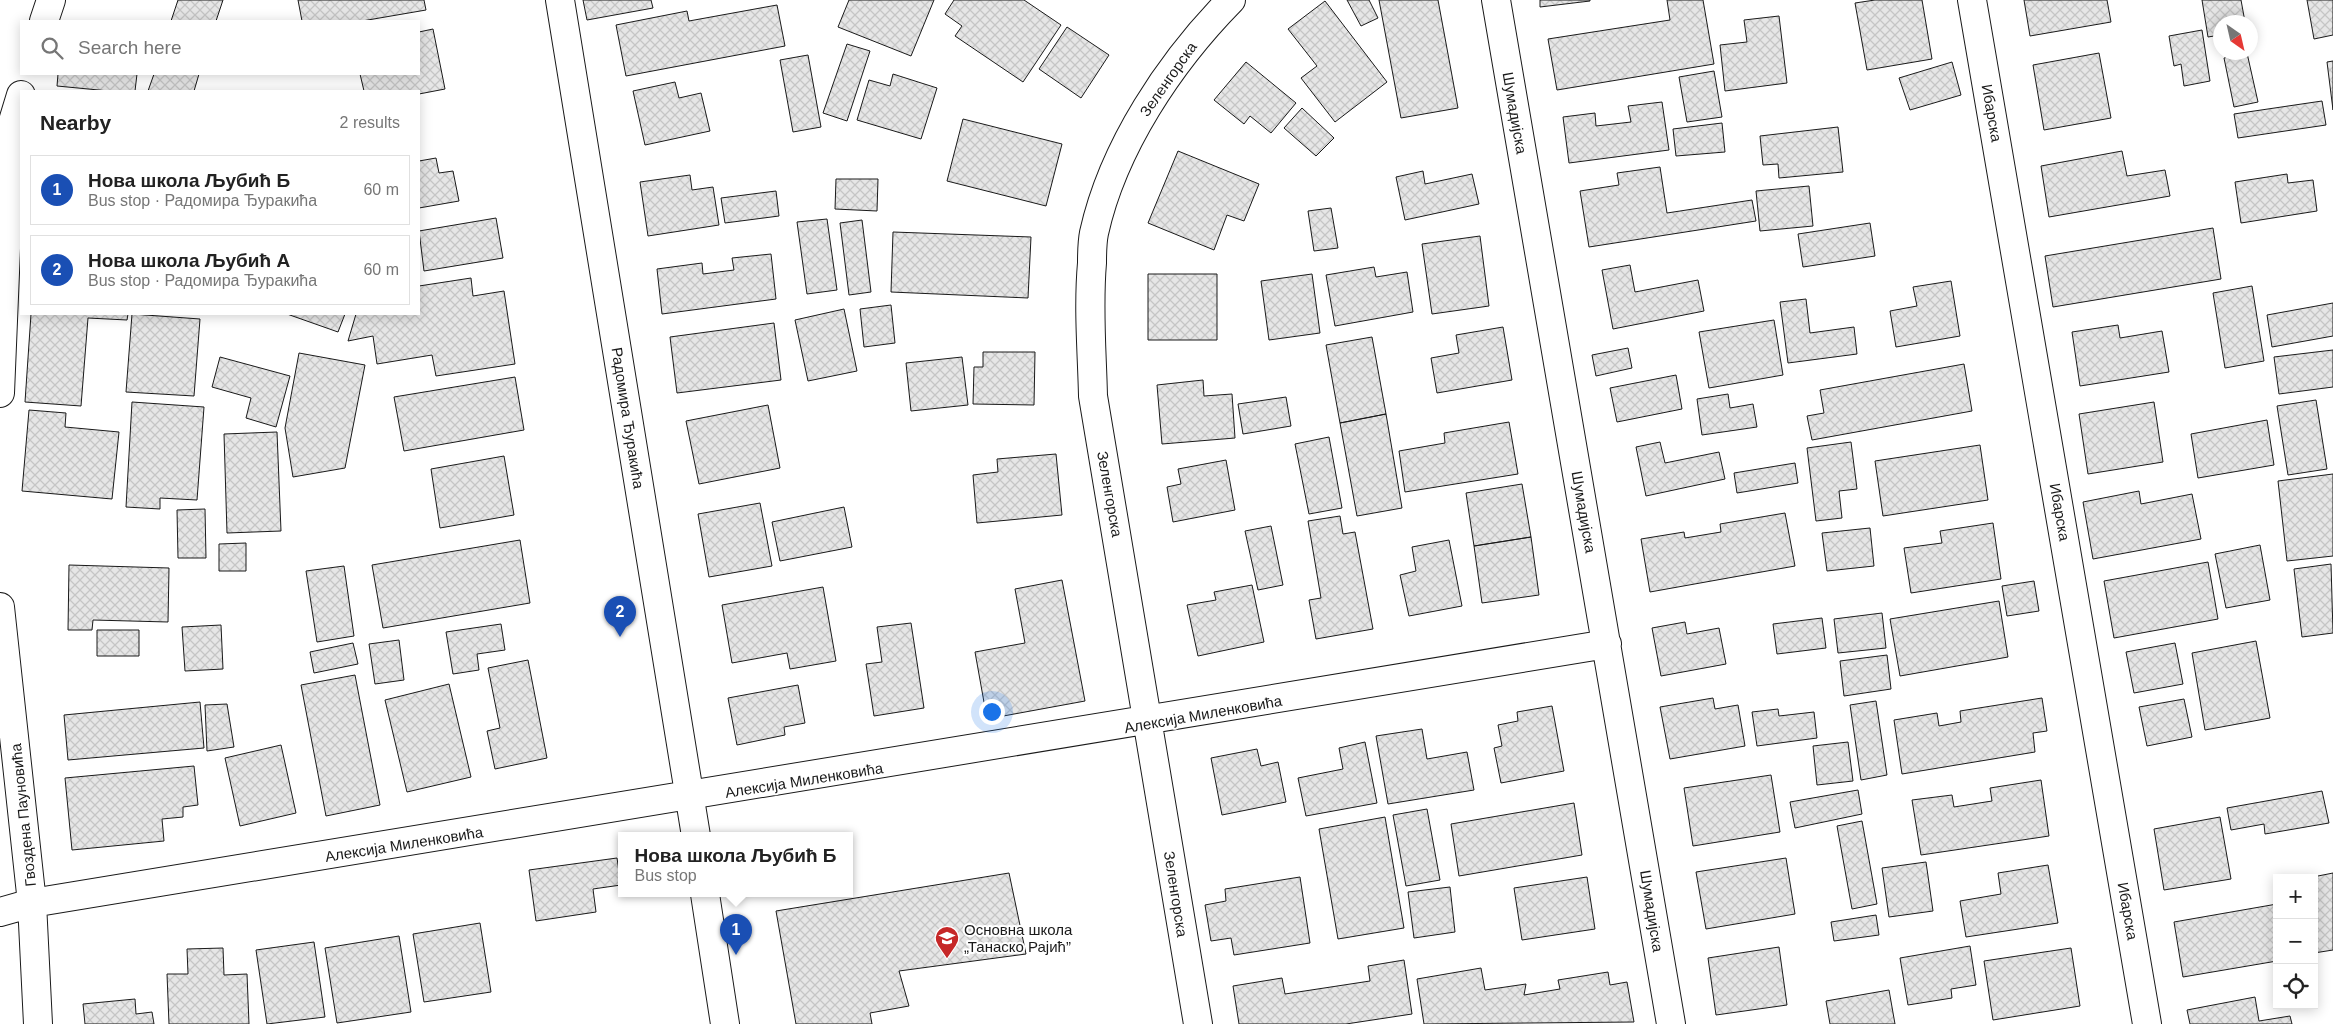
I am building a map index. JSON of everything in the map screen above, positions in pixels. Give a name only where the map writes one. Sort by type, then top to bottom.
[{"type":"street","points":[[44,20],[51,0]]},
{"type":"street","name":"Радомира Ђуракића","points":[[560,0],[695,832]]},
{"type":"street","name":"Зеленгорска","points":[[1198,1024],[1093,396],[1090,292],[1094,234],[1112,180],[1148,104],[1205,27],[1231,0]]},
{"type":"street","name":"Шумадијска","points":[[1496,0],[1671,1024]]},
{"type":"street","name":"Ибарска","points":[[1972,0],[2147,1024]]},
{"type":"street","points":[[23,90],[28,75]]},
{"type":"street","points":[[0,393],[5,129],[20,97]]},
{"type":"street","name":"Гвоздена Пауновића","points":[[0,607],[32,904],[38,1024]]},
{"type":"street","name":"Алексија Миленковића","points":[[0,912],[32,904],[690,799],[1149,723],[1607,644]]},
{"type":"street","points":[[705,897],[725,1024]]},
{"type":"building","points":[[178,0],[223,0],[216,20],[171,20]]},
{"type":"building","points":[[298,0],[424,0],[426,10],[368,20],[302,20]]},
{"type":"building","points":[[583,0],[651,0],[653,8],[587,20]]},
{"type":"building","points":[[849,0],[934,0],[911,56],[838,27]]},
{"type":"building","points":[[954,0],[1024,0],[1061,25],[1023,82],[955,36],[962,26],[945,14]]},
{"type":"building","points":[[1347,0],[1369,0],[1378,18],[1361,26]]},
{"type":"building","points":[[1379,0],[1438,0],[1458,108],[1401,118]]},
{"type":"building","points":[[1540,0],[1590,0],[1590,1],[1540,7]]},
{"type":"building","points":[[1667,0],[1703,0],[1714,64],[1557,90],[1548,39],[1670,20]]},
{"type":"building","points":[[1875,0],[1922,0],[1932,59],[1867,70],[1855,3]]},
{"type":"building","points":[[2024,0],[2107,0],[2111,22],[2030,36]]},
{"type":"building","points":[[2202,0],[2241,0],[2244,15],[2213,15],[2213,36],[2208,37]]},
{"type":"building","points":[[2307,0],[2333,0],[2333,35],[2314,39]]},
{"type":"building","points":[[1325,1],[1387,82],[1335,122],[1301,78],[1317,66],[1288,29]]},
{"type":"building","points":[[777,5],[785,46],[626,76],[616,25],[687,11],[689,21]]},
{"type":"building","points":[[1779,16],[1787,83],[1725,91],[1720,45],[1747,42],[1744,20]]},
{"type":"building","points":[[1067,27],[1109,55],[1081,98],[1039,69]]},
{"type":"building","points":[[433,29],[445,89],[420,94],[420,90],[364,90],[360,75],[420,75],[420,32]]},
{"type":"building","points":[[2202,30],[2210,81],[2184,86],[2181,64],[2174,66],[2169,36]]},
{"type":"building","points":[[847,44],[870,51],[847,121],[823,113]]},
{"type":"building","points":[[2099,53],[2111,118],[2044,130],[2033,65]]},
{"type":"building","points":[[808,55],[821,127],[793,132],[780,60]]},
{"type":"building","points":[[2224,60],[2249,60],[2258,102],[2234,107]]},
{"type":"building","points":[[2333,61],[2333,110],[2327,62]]},
{"type":"building","points":[[1246,62],[1296,103],[1271,133],[1250,116],[1244,124],[1214,100]]},
{"type":"building","points":[[1952,62],[1961,95],[1910,110],[1899,78]]},
{"type":"building","points":[[1714,71],[1722,117],[1687,122],[1679,77]]},
{"type":"building","points":[[893,74],[937,88],[921,139],[857,120],[869,80],[890,86]]},
{"type":"building","points":[[58,75],[137,75],[135,90],[99,90],[57,86]]},
{"type":"building","points":[[154,75],[199,75],[194,90],[148,90]]},
{"type":"building","points":[[675,82],[679,98],[701,93],[710,131],[645,145],[633,91]]},
{"type":"building","points":[[2322,101],[2326,125],[2238,138],[2234,114]]},
{"type":"building","points":[[1662,102],[1669,150],[1569,163],[1563,117],[1595,113],[1596,126],[1631,122],[1628,106]]},
{"type":"building","points":[[1302,108],[1334,138],[1316,156],[1284,128]]},
{"type":"building","points":[[963,119],[1062,144],[1046,206],[947,181]]},
{"type":"building","points":[[1722,123],[1725,152],[1676,156],[1673,129]]},
{"type":"building","points":[[1838,127],[1843,172],[1779,178],[1778,164],[1763,165],[1760,136]]},
{"type":"building","points":[[1178,151],[1259,184],[1244,221],[1227,215],[1214,250],[1148,223]]},
{"type":"building","points":[[2122,151],[2127,176],[2165,170],[2170,196],[2049,217],[2041,166]]},
{"type":"building","points":[[436,158],[439,173],[453,171],[459,201],[420,208],[420,161]]},
{"type":"building","points":[[1660,167],[1667,213],[1752,200],[1756,221],[1589,247],[1580,191],[1619,185],[1617,173]]},
{"type":"building","points":[[1423,171],[1425,184],[1472,174],[1479,204],[1405,220],[1396,177]]},
{"type":"building","points":[[2287,174],[2288,183],[2313,180],[2317,211],[2241,223],[2235,182]]},
{"type":"building","points":[[690,175],[692,190],[713,187],[719,225],[648,236],[640,182]]},
{"type":"building","points":[[836,179],[878,179],[877,211],[835,209]]},
{"type":"building","points":[[1809,186],[1813,226],[1760,231],[1756,191]]},
{"type":"building","points":[[776,191],[779,216],[725,223],[721,198]]},
{"type":"building","points":[[1331,208],[1338,248],[1314,251],[1308,211]]},
{"type":"building","points":[[496,218],[503,258],[424,271],[420,231]]},
{"type":"building","points":[[827,219],[837,290],[807,294],[797,222]]},
{"type":"building","points":[[862,220],[871,292],[849,295],[840,223]]},
{"type":"building","points":[[1870,223],[1875,256],[1803,267],[1798,234]]},
{"type":"building","points":[[2213,228],[2221,279],[2053,307],[2045,256]]},
{"type":"building","points":[[893,232],[1031,237],[1028,298],[891,292]]},
{"type":"building","points":[[1480,236],[1489,306],[1432,314],[1422,244]]},
{"type":"building","points":[[771,254],[776,299],[662,314],[657,269],[702,263],[703,274],[734,270],[732,258]]},
{"type":"building","points":[[1630,265],[1635,292],[1698,280],[1704,311],[1613,329],[1602,270]]},
{"type":"building","points":[[1374,267],[1376,277],[1407,272],[1413,312],[1335,326],[1326,275]]},
{"type":"building","points":[[1148,274],[1217,274],[1217,340],[1148,340]]},
{"type":"building","points":[[1312,274],[1320,333],[1269,340],[1261,281]]},
{"type":"building","points":[[471,278],[473,296],[504,291],[515,364],[436,376],[432,355],[377,364],[373,336],[348,341],[356,315],[420,315],[420,286]]},
{"type":"building","points":[[1951,281],[1960,336],[1896,347],[1890,311],[1917,306],[1913,287]]},
{"type":"building","points":[[2252,286],[2264,361],[2225,368],[2213,293]]},
{"type":"building","points":[[1806,299],[1810,333],[1854,327],[1857,354],[1788,363],[1780,302]]},
{"type":"building","points":[[2333,303],[2333,336],[2272,347],[2267,315]]},
{"type":"building","points":[[891,305],[895,343],[864,347],[860,309]]},
{"type":"building","points":[[844,309],[857,371],[808,381],[795,320]]},
{"type":"building","points":[[31,315],[128,315],[127,320],[88,318],[81,406],[25,402]]},
{"type":"building","points":[[132,315],[200,319],[194,396],[126,392]]},
{"type":"building","points":[[290,315],[345,315],[338,332]]},
{"type":"building","points":[[1774,320],[1783,375],[1709,388],[1699,332]]},
{"type":"building","points":[[774,323],[781,380],[677,393],[670,337]]},
{"type":"building","points":[[2118,325],[2120,338],[2162,331],[2169,372],[2080,386],[2072,332]]},
{"type":"building","points":[[1503,327],[1512,380],[1437,393],[1431,358],[1459,353],[1456,335]]},
{"type":"building","points":[[1372,337],[1386,414],[1340,423],[1326,345]]},
{"type":"building","points":[[1628,348],[1632,368],[1596,376],[1592,355]]},
{"type":"building","points":[[2333,350],[2333,387],[2279,394],[2274,357]]},
{"type":"building","points":[[983,352],[1035,352],[1034,405],[973,404],[974,367],[983,367]]},
{"type":"building","points":[[299,353],[365,365],[345,468],[293,477],[285,428]]},
{"type":"building","points":[[220,357],[290,376],[276,427],[246,418],[251,398],[212,387]]},
{"type":"building","points":[[962,357],[968,405],[911,411],[906,363]]},
{"type":"building","points":[[1964,364],[1972,411],[1812,440],[1807,416],[1824,413],[1820,390]]},
{"type":"building","points":[[1676,375],[1682,409],[1617,422],[1610,388]]},
{"type":"building","points":[[515,377],[524,430],[404,451],[394,397]]},
{"type":"building","points":[[1203,380],[1204,396],[1232,394],[1235,438],[1162,444],[1157,385]]},
{"type":"building","points":[[1728,394],[1730,408],[1753,404],[1757,427],[1702,435],[1697,399]]},
{"type":"building","points":[[1286,397],[1291,426],[1243,434],[1238,404]]},
{"type":"building","points":[[2316,400],[2327,469],[2288,475],[2277,406]]},
{"type":"building","points":[[132,402],[204,407],[197,500],[160,498],[160,509],[126,507]]},
{"type":"building","points":[[2154,402],[2163,462],[2088,474],[2079,414]]},
{"type":"building","points":[[768,405],[780,468],[699,484],[686,421]]},
{"type":"building","points":[[29,410],[66,413],[65,427],[119,432],[112,499],[22,491]]},
{"type":"building","points":[[1386,414],[1402,508],[1357,516],[1340,423]]},
{"type":"building","points":[[2267,420],[2274,465],[2198,478],[2191,434]]},
{"type":"building","points":[[1509,422],[1518,474],[1405,492],[1399,451],[1445,443],[1444,433]]},
{"type":"building","points":[[277,432],[281,531],[227,533],[224,434]]},
{"type":"building","points":[[1329,437],[1342,508],[1309,514],[1295,444]]},
{"type":"building","points":[[1660,442],[1665,463],[1719,452],[1725,479],[1646,496],[1636,447]]},
{"type":"building","points":[[1851,442],[1857,489],[1839,491],[1842,518],[1816,521],[1807,448]]},
{"type":"building","points":[[1980,445],[1988,500],[1883,516],[1875,461]]},
{"type":"building","points":[[1056,454],[1062,515],[977,523],[973,475],[998,472],[997,459]]},
{"type":"building","points":[[504,456],[514,515],[440,528],[431,469]]},
{"type":"building","points":[[1226,460],[1235,510],[1173,522],[1167,487],[1181,484],[1178,469]]},
{"type":"building","points":[[1795,463],[1798,483],[1737,493],[1734,473]]},
{"type":"building","points":[[2333,474],[2333,556],[2287,561],[2278,481]]},
{"type":"building","points":[[1522,484],[1531,537],[1474,546],[1466,493]]},
{"type":"building","points":[[2139,491],[2141,504],[2192,494],[2201,539],[2093,559],[2083,502]]},
{"type":"building","points":[[760,503],[772,566],[709,577],[698,514]]},
{"type":"building","points":[[844,507],[852,547],[780,561],[772,522]]},
{"type":"building","points":[[205,509],[206,558],[178,558],[177,510]]},
{"type":"building","points":[[1785,513],[1795,566],[1650,592],[1641,539],[1684,532],[1685,538],[1721,532],[1720,524]]},
{"type":"building","points":[[1340,516],[1343,534],[1355,532],[1373,629],[1316,639],[1309,600],[1321,598],[1308,521]]},
{"type":"building","points":[[1993,523],[2001,579],[1911,593],[1904,548],[1942,543],[1940,531]]},
{"type":"building","points":[[1271,526],[1283,585],[1258,590],[1245,531]]},
{"type":"building","points":[[1870,528],[1874,566],[1827,571],[1822,533]]},
{"type":"building","points":[[1531,537],[1539,595],[1482,603],[1474,546]]},
{"type":"building","points":[[520,540],[530,603],[383,628],[372,565]]},
{"type":"building","points":[[1449,540],[1462,606],[1409,616],[1400,575],[1416,571],[1412,547]]},
{"type":"building","points":[[246,543],[246,571],[219,571],[219,544]]},
{"type":"building","points":[[2260,545],[2270,600],[2226,608],[2215,554]]},
{"type":"building","points":[[2208,562],[2218,619],[2114,638],[2104,581]]},
{"type":"building","points":[[2331,564],[2333,633],[2302,637],[2294,569]]},
{"type":"building","points":[[69,565],[169,568],[168,622],[93,620],[92,630],[68,630]]},
{"type":"building","points":[[344,566],[354,636],[317,642],[306,571]]},
{"type":"building","points":[[1062,580],[1085,701],[987,719],[975,652],[1025,643],[1015,589]]},
{"type":"building","points":[[2034,581],[2039,611],[2007,616],[2002,586]]},
{"type":"building","points":[[1252,585],[1264,642],[1198,656],[1187,605],[1216,600],[1214,592]]},
{"type":"building","points":[[823,587],[836,661],[790,669],[787,653],[732,663],[722,605]]},
{"type":"building","points":[[1999,601],[2008,657],[1900,676],[1890,619]]},
{"type":"building","points":[[1882,613],[1886,648],[1838,653],[1834,619]]},
{"type":"building","points":[[1822,618],[1826,648],[1777,654],[1773,624]]},
{"type":"building","points":[[1685,622],[1687,634],[1719,628],[1726,664],[1661,676],[1652,628]]},
{"type":"building","points":[[911,623],[924,708],[874,716],[866,664],[882,662],[877,627]]},
{"type":"building","points":[[501,624],[505,650],[477,654],[479,670],[453,674],[446,632]]},
{"type":"building","points":[[221,625],[223,669],[185,671],[182,627]]},
{"type":"building","points":[[97,630],[139,630],[139,656],[97,656]]},
{"type":"building","points":[[399,640],[404,680],[375,684],[369,644]]},
{"type":"building","points":[[2256,641],[2270,718],[2205,730],[2192,653]]},
{"type":"building","points":[[353,643],[358,664],[314,673],[310,652]]},
{"type":"building","points":[[2175,643],[2183,684],[2134,693],[2126,652]]},
{"type":"building","points":[[1887,655],[1891,689],[1844,696],[1840,661]]},
{"type":"building","points":[[528,660],[547,758],[495,769],[487,731],[500,728],[488,668]]},
{"type":"building","points":[[355,675],[380,805],[326,816],[301,685]]},
{"type":"building","points":[[449,684],[471,777],[407,792],[385,700]]},
{"type":"building","points":[[798,685],[805,723],[784,727],[785,735],[737,745],[728,698]]},
{"type":"building","points":[[1713,698],[1715,709],[1738,705],[1745,746],[1670,759],[1660,707]]},
{"type":"building","points":[[2042,698],[2047,731],[2033,733],[2035,752],[1902,774],[1894,720],[1937,713],[1939,726],[1961,722],[1960,711]]},
{"type":"building","points":[[2184,699],[2192,737],[2147,746],[2139,707]]},
{"type":"building","points":[[1876,701],[1887,775],[1861,780],[1850,705]]},
{"type":"building","points":[[200,702],[204,748],[68,760],[64,715]]},
{"type":"building","points":[[227,704],[234,747],[207,751],[205,705]]},
{"type":"building","points":[[1552,706],[1564,771],[1501,783],[1494,748],[1502,746],[1498,725],[1518,721],[1517,712]]},
{"type":"building","points":[[1778,709],[1779,716],[1814,712],[1817,738],[1757,746],[1752,712]]},
{"type":"building","points":[[1422,729],[1427,759],[1467,752],[1474,790],[1388,804],[1376,736]]},
{"type":"building","points":[[1365,742],[1377,803],[1306,816],[1298,778],[1343,769],[1339,748]]},
{"type":"building","points":[[1848,742],[1853,781],[1817,785],[1813,746]]},
{"type":"building","points":[[281,745],[296,813],[240,826],[225,758]]},
{"type":"building","points":[[1257,749],[1261,766],[1278,762],[1286,802],[1222,815],[1211,758]]},
{"type":"building","points":[[194,766],[198,805],[183,807],[183,817],[162,819],[164,841],[72,850],[65,778]]},
{"type":"building","points":[[1771,775],[1780,832],[1693,846],[1684,788]]},
{"type":"building","points":[[2041,780],[2049,836],[1921,855],[1912,800],[1952,795],[1954,807],[1992,801],[1990,788]]},
{"type":"building","points":[[1858,790],[1862,814],[1795,828],[1790,802]]},
{"type":"building","points":[[2322,791],[2329,823],[2265,834],[2264,824],[2231,830],[2227,808]]},
{"type":"building","points":[[1574,803],[1582,855],[1459,876],[1451,824]]},
{"type":"building","points":[[1427,809],[1440,880],[1406,886],[1393,815]]},
{"type":"building","points":[[1385,817],[1404,928],[1338,939],[1319,829]]},
{"type":"building","points":[[2220,817],[2231,879],[2164,890],[2154,829]]},
{"type":"building","points":[[1862,821],[1877,904],[1852,909],[1837,826]]},
{"type":"building","points":[[617,858],[618,885],[593,889],[596,912],[536,921],[529,870]]},
{"type":"building","points":[[1786,858],[1795,914],[1706,929],[1696,872]]},
{"type":"building","points":[[1926,862],[1933,911],[1889,917],[1882,868]]},
{"type":"building","points":[[2048,865],[2058,923],[1966,937],[1960,901],[2001,894],[1998,873]]},
{"type":"building","points":[[1009,873],[1026,954],[899,971],[909,1006],[870,1013],[872,1024],[796,1024],[776,911]]},
{"type":"building","points":[[2333,873],[2333,950],[2318,952],[2318,919],[2318,876]]},
{"type":"building","points":[[1300,877],[1310,943],[1234,955],[1231,938],[1211,941],[1205,905],[1226,901],[1225,889]]},
{"type":"building","points":[[1587,877],[1595,929],[1522,940],[1514,888]]},
{"type":"building","points":[[1450,887],[1455,932],[1414,938],[1408,892]]},
{"type":"building","points":[[2273,905],[2273,962],[2183,977],[2174,922]]},
{"type":"building","points":[[1876,915],[1879,935],[1834,941],[1831,922]]},
{"type":"building","points":[[480,923],[491,992],[424,1002],[413,934]]},
{"type":"building","points":[[399,936],[411,1012],[337,1023],[325,948]]},
{"type":"building","points":[[314,942],[325,1017],[267,1024],[256,950]]},
{"type":"building","points":[[1970,946],[1976,985],[1951,989],[1952,998],[1908,1005],[1900,958]]},
{"type":"building","points":[[1779,947],[1787,1005],[1716,1015],[1708,958]]},
{"type":"building","points":[[223,948],[224,975],[247,974],[249,1024],[169,1024],[167,974],[188,974],[187,949]]},
{"type":"building","points":[[2071,948],[2080,1006],[1993,1020],[1984,961]]},
{"type":"building","points":[[1404,960],[1412,1014],[1346,1024],[1239,1024],[1233,986],[1282,978],[1285,994],[1370,981],[1368,966]]},
{"type":"building","points":[[1481,968],[1485,990],[1526,984],[1524,995],[1560,989],[1558,980],[1608,972],[1610,985],[1627,982],[1634,1022],[1424,1024],[1417,979]]},
{"type":"building","points":[[1889,990],[1895,1024],[1830,1024],[1826,1001]]},
{"type":"building","points":[[2255,997],[2259,1021],[2290,1016],[2292,1024],[2190,1024],[2187,1010]]},
{"type":"building","points":[[135,999],[136,1014],[152,1012],[154,1024],[85,1024],[83,1004]]},
{"type":"place","name":"Нова школа Љубић А","points":[[620,637]]},
{"type":"place","name":"Нова школа Љубић Б","points":[[736,955]]},
{"type":"place","name":"Основна школа „Танаско Рајић”","points":[[947,959]]}]
